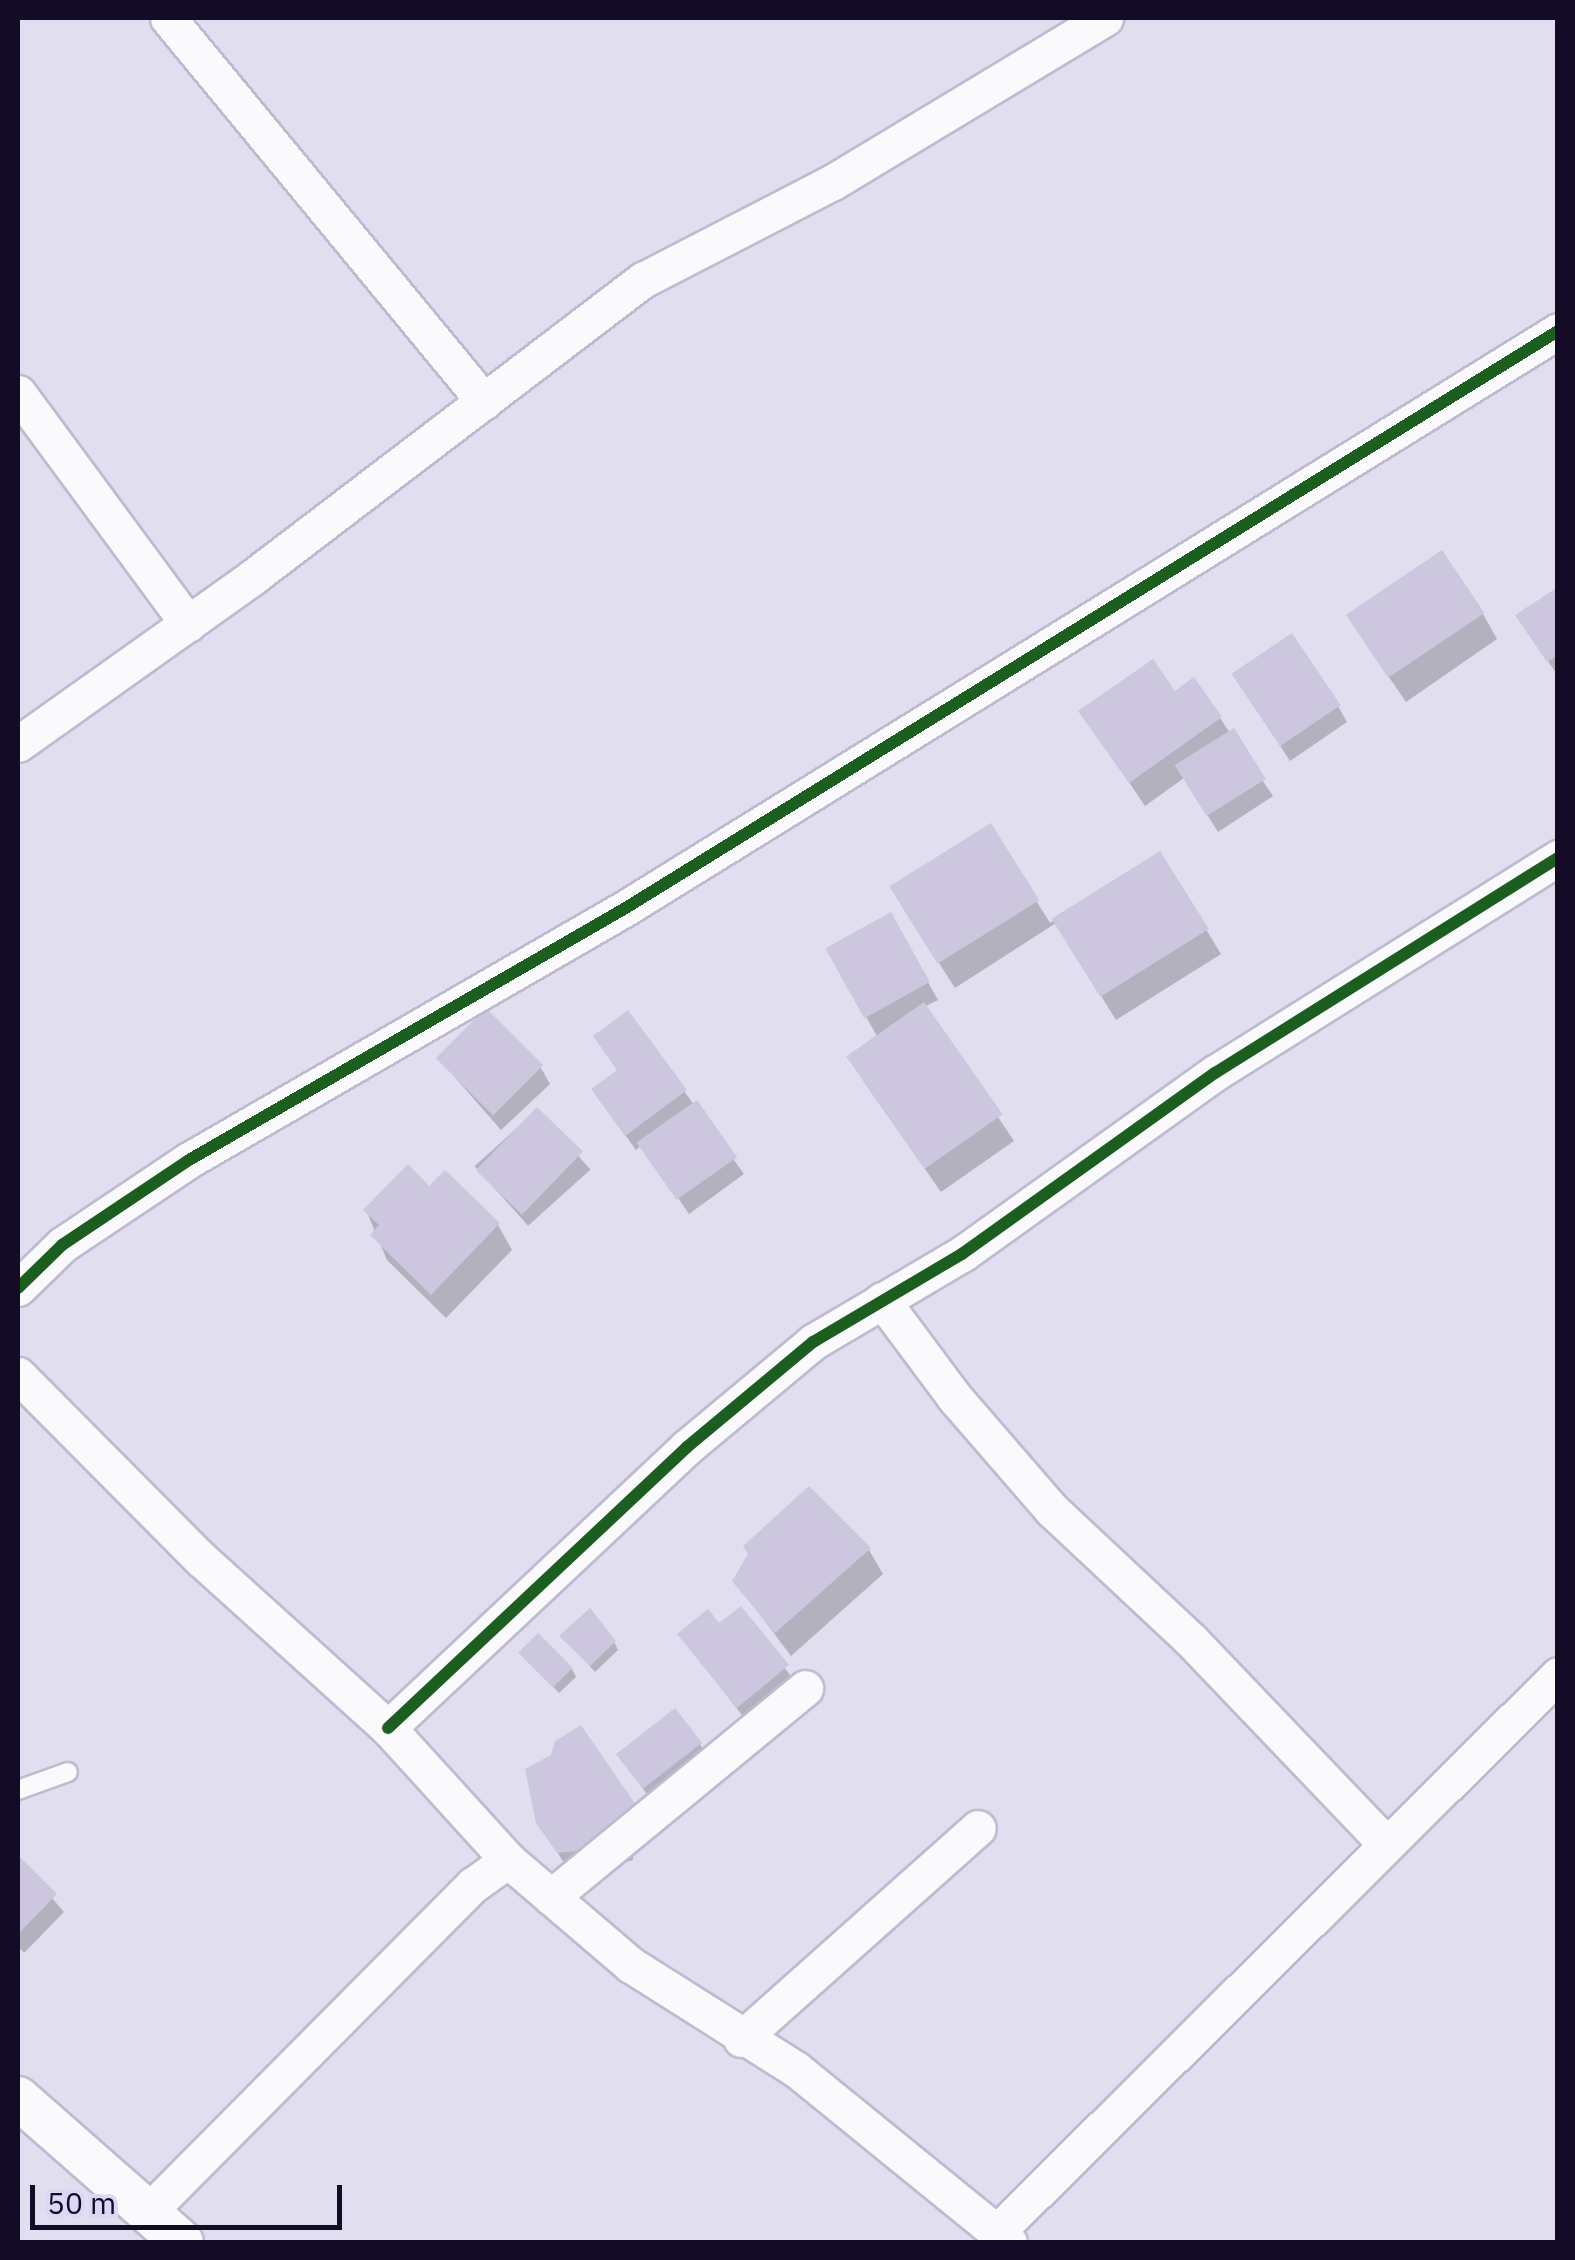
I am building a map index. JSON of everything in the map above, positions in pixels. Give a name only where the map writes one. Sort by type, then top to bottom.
[{"type":"street","points":[[168,18],[484,402]]},
{"type":"street","points":[[18,744],[188,624],[643,280],[833,182],[1105,18]]},
{"type":"street","points":[[18,1288],[62,1244],[189,1160],[624,908],[1558,331]]},
{"type":"street","points":[[18,392],[188,624]]},
{"type":"street","points":[[388,1728],[741,1400],[813,1342],[962,1254],[1214,1073],[1558,858]]},
{"type":"street","points":[[882,1300],[955,1398],[1052,1510],[1191,1640],[1384,1842]]},
{"type":"street","points":[[18,1375],[200,1559],[388,1728],[508,1860],[631,1964],[741,2039],[797,2070],[1003,2237],[1384,1842],[1558,1675]]},
{"type":"street","points":[[551,1897],[805,1688]]},
{"type":"street","points":[[741,2039],[978,1828]]},
{"type":"street","points":[[148,2212],[473,1884],[508,1860]]},
{"type":"street","points":[[18,2098],[182,2242]]},
{"type":"lane","points":[[18,1790],[68,1772]]},
{"type":"building","points":[[1442,550],[1484,613],[1388,678],[1346,615]]},
{"type":"building","points":[[1558,587],[1558,655],[1547,662],[1515,615]]},
{"type":"building","points":[[1292,633],[1341,705],[1280,746],[1231,674]]},
{"type":"building","points":[[1153,659],[1175,691],[1194,677],[1222,717],[1129,783],[1078,711]]},
{"type":"building","points":[[1234,728],[1266,779],[1206,816],[1175,765]]},
{"type":"building","points":[[991,823],[1039,900],[937,964],[889,887]]},
{"type":"building","points":[[1160,851],[1209,929],[1100,997],[1051,919]]},
{"type":"building","points":[[891,912],[930,982],[864,1018],[825,948]]},
{"type":"building","points":[[924,1002],[1003,1114],[925,1169],[846,1056]]},
{"type":"building","points":[[486,1008],[543,1065],[493,1115],[436,1058]]},
{"type":"building","points":[[628,1010],[687,1090],[625,1136],[591,1089],[617,1070],[593,1036]]},
{"type":"building","points":[[697,1100],[737,1157],[677,1200],[636,1142]]},
{"type":"building","points":[[537,1107],[583,1151],[522,1215],[476,1170]]},
{"type":"building","points":[[408,1164],[429,1186],[445,1170],[500,1223],[431,1295],[370,1235],[379,1225],[363,1210]]},
{"type":"building","points":[[809,1486],[871,1548],[775,1633],[732,1581],[748,1554],[743,1546]]},
{"type":"building","points":[[741,1606],[789,1665],[737,1708],[677,1634],[708,1609],[719,1623]]},
{"type":"building","points":[[590,1608],[616,1641],[590,1666],[559,1636]]},
{"type":"building","points":[[538,1633],[573,1668],[553,1687],[518,1653]]},
{"type":"building","points":[[675,1708],[702,1743],[643,1789],[616,1754]]},
{"type":"building","points":[[581,1725],[636,1805],[625,1813],[620,1836],[598,1849],[557,1853],[536,1823],[525,1769],[551,1755],[555,1741]]},
{"type":"building","points":[[18,1855],[57,1894],[18,1934]]},
{"type":"cycle path","points":[[18,1288],[62,1245],[189,1160],[624,909],[1558,331]]},
{"type":"cycle path","points":[[388,1728],[687,1447],[813,1342],[962,1254],[1215,1073],[1558,858]]}]
